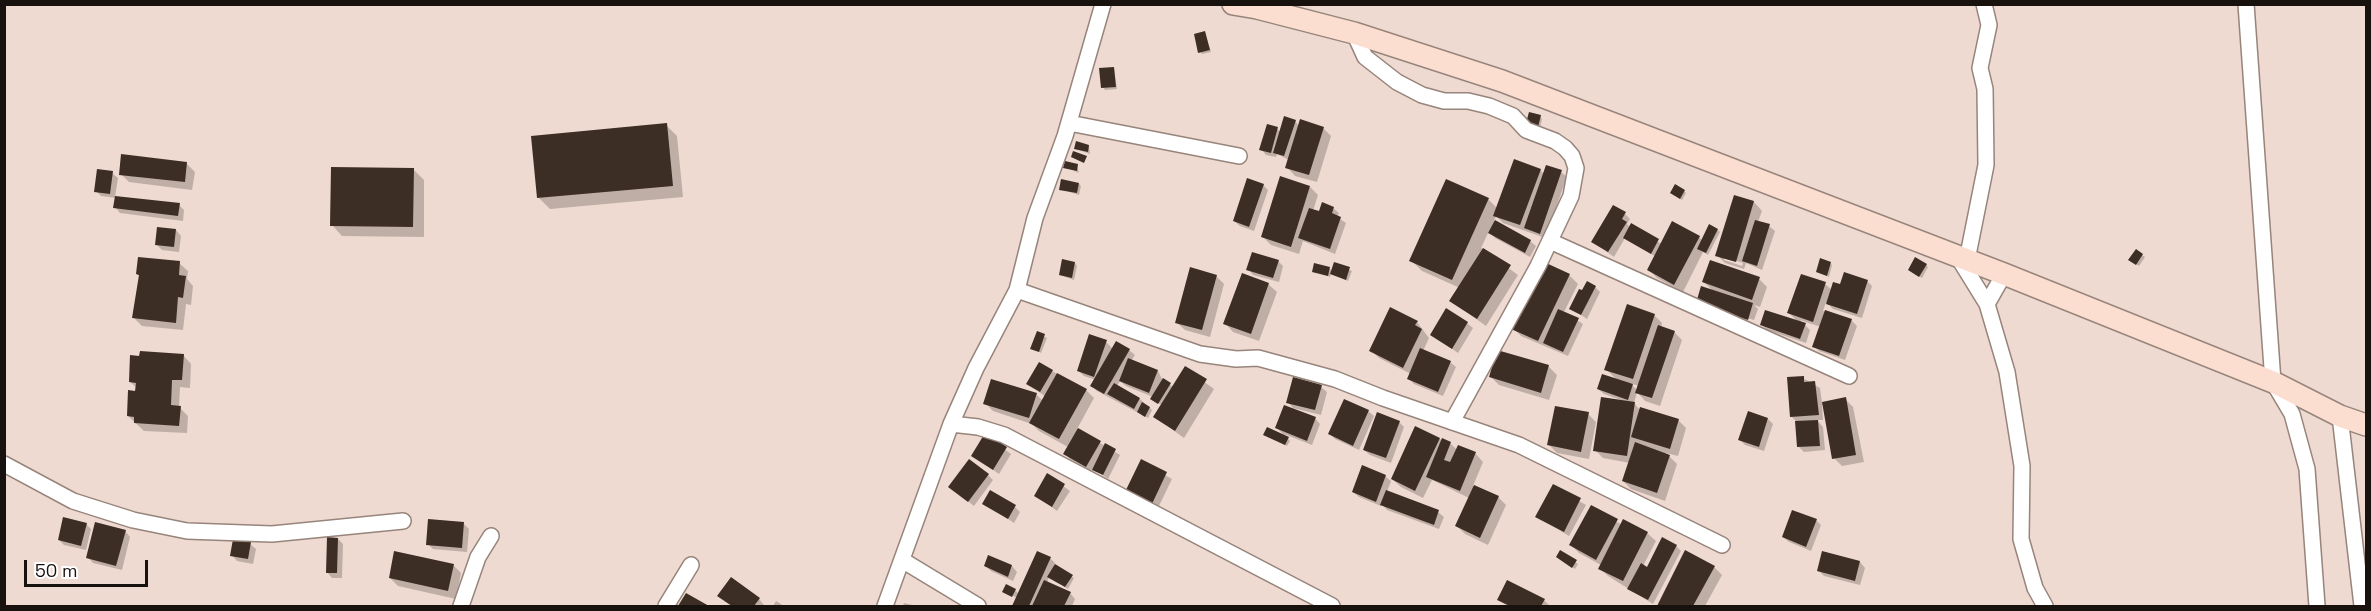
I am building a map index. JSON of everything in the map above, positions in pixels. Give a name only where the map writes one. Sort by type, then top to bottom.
[{"type":"main road","points":[[1233,4],[1354,33],[1502,81],[2004,274],[2274,382],[2340,416],[2367,424]]},
{"type":"street","points":[[885,606],[951,424],[976,368],[1004,320],[1017,290],[1035,218],[1069,123],[1103,4]]},
{"type":"street","points":[[1984,4],[1989,25],[1980,68],[1985,89],[1986,165],[1962,258],[1987,304],[2007,372],[2022,466],[2021,539],[2035,588],[2045,606]]},
{"type":"street","points":[[2246,4],[2274,382],[2292,414],[2307,469],[2317,606]]},
{"type":"street","points":[[1354,33],[1365,57],[1397,82],[1422,95],[1444,101],[1468,101],[1489,106],[1513,116],[1526,130],[1565,147],[1572,156],[1576,168],[1576,181],[1550,241],[1452,422]]},
{"type":"street","points":[[1069,123],[1239,156]]},
{"type":"street","points":[[1550,241],[1849,376]]},
{"type":"street","points":[[1987,304],[2004,274]]},
{"type":"street","points":[[1017,290],[1200,354],[1236,359],[1258,358],[1294,366],[1519,445],[1722,545]]},
{"type":"street","points":[[2340,416],[2362,606]]},
{"type":"street","points":[[951,424],[978,427],[1004,435],[1332,606]]},
{"type":"street","points":[[4,464],[73,501],[133,520],[187,531],[272,534],[403,521]]},
{"type":"street","points":[[461,606],[478,557],[491,536]]},
{"type":"street","points":[[902,560],[978,606]]},
{"type":"street","points":[[666,606],[691,565]]},
{"type":"building","points":[[1205,31],[1210,50],[1198,53],[1194,34]]},
{"type":"building","points":[[1114,67],[1116,87],[1101,88],[1099,68]]},
{"type":"building","points":[[1529,112],[1541,115],[1538,127],[1526,123]]},
{"type":"building","points":[[1284,116],[1296,120],[1284,156],[1273,153]]},
{"type":"building","points":[[1300,119],[1324,127],[1309,175],[1285,168]]},
{"type":"building","points":[[667,123],[673,186],[537,198],[531,136]]},
{"type":"building","points":[[1267,124],[1278,127],[1271,153],[1259,150]]},
{"type":"building","points":[[1076,141],[1089,145],[1088,152],[1074,149]]},
{"type":"building","points":[[1073,151],[1087,156],[1084,163],[1071,157]]},
{"type":"building","points":[[121,154],[187,162],[185,182],[119,175]]},
{"type":"building","points":[[1514,159],[1541,169],[1520,225],[1493,216]]},
{"type":"building","points":[[1065,161],[1078,164],[1077,171],[1063,168]]},
{"type":"building","points":[[1546,165],[1562,170],[1540,234],[1524,228]]},
{"type":"building","points":[[331,167],[414,168],[413,227],[330,226]]},
{"type":"building","points":[[97,169],[113,171],[110,194],[94,192]]},
{"type":"building","points":[[1280,176],[1310,186],[1291,247],[1261,237]]},
{"type":"building","points":[[1247,178],[1264,184],[1249,227],[1233,221]]},
{"type":"building","points":[[1061,179],[1079,183],[1077,193],[1059,190]]},
{"type":"building","points":[[1446,179],[1489,198],[1452,280],[1409,261]]},
{"type":"building","points":[[1675,184],[1685,190],[1680,199],[1670,193]]},
{"type":"building","points":[[1734,195],[1754,201],[1736,262],[1715,256]]},
{"type":"building","points":[[115,196],[180,203],[178,216],[113,208]]},
{"type":"building","points":[[1322,202],[1334,207],[1332,213],[1341,217],[1330,249],[1298,238],[1309,208],[1319,211]]},
{"type":"building","points":[[1613,205],[1626,212],[1622,219],[1627,222],[1608,252],[1591,242]]},
{"type":"building","points":[[1495,220],[1531,240],[1525,253],[1488,233]]},
{"type":"building","points":[[1755,220],[1770,224],[1757,266],[1742,261]]},
{"type":"building","points":[[1672,221],[1700,236],[1674,285],[1647,270]]},
{"type":"building","points":[[1631,223],[1659,239],[1651,254],[1623,238]]},
{"type":"building","points":[[1709,224],[1718,229],[1706,253],[1697,249]]},
{"type":"building","points":[[157,227],[176,229],[174,247],[155,245]]},
{"type":"building","points":[[1483,248],[1511,265],[1477,319],[1449,301]]},
{"type":"building","points":[[2136,249],[2143,254],[2136,265],[2128,260]]},
{"type":"building","points":[[1252,252],[1279,260],[1273,278],[1246,270]]},
{"type":"building","points":[[138,257],[180,261],[179,275],[186,276],[183,298],[178,297],[176,323],[132,318],[139,275],[136,274]]},
{"type":"building","points":[[1915,257],[1927,264],[1919,277],[1908,270]]},
{"type":"building","points":[[1820,258],[1831,262],[1827,276],[1816,272]]},
{"type":"building","points":[[1062,259],[1075,262],[1072,278],[1059,275]]},
{"type":"building","points":[[1710,260],[1760,277],[1752,300],[1702,282]]},
{"type":"building","points":[[1334,262],[1350,267],[1346,280],[1330,274]]},
{"type":"building","points":[[1544,262],[1570,274],[1538,341],[1511,329]]},
{"type":"building","points":[[1314,263],[1330,267],[1328,276],[1312,272]]},
{"type":"building","points":[[1190,267],[1217,275],[1202,330],[1175,323]]},
{"type":"building","points":[[1844,272],[1868,280],[1857,314],[1826,304],[1833,282],[1840,284]]},
{"type":"building","points":[[1242,273],[1269,283],[1251,334],[1223,324]]},
{"type":"building","points":[[1801,274],[1826,282],[1813,322],[1787,313]]},
{"type":"building","points":[[1587,281],[1596,286],[1581,315],[1569,309],[1579,289],[1582,290]]},
{"type":"building","points":[[1701,286],[1753,303],[1748,320],[1696,303]]},
{"type":"building","points":[[1627,304],[1655,314],[1633,379],[1604,370]]},
{"type":"building","points":[[1390,307],[1418,321],[1415,325],[1422,329],[1403,368],[1369,351]]},
{"type":"building","points":[[1446,308],[1468,322],[1452,349],[1430,335]]},
{"type":"building","points":[[1558,309],[1579,318],[1563,352],[1543,343]]},
{"type":"building","points":[[1765,310],[1806,323],[1800,339],[1760,325]]},
{"type":"building","points":[[1825,310],[1852,319],[1839,356],[1812,347]]},
{"type":"building","points":[[1658,325],[1675,331],[1652,398],[1635,393]]},
{"type":"building","points":[[1037,331],[1045,334],[1039,352],[1030,349]]},
{"type":"building","points":[[1089,334],[1107,340],[1094,377],[1077,371]]},
{"type":"building","points":[[1116,341],[1130,349],[1104,394],[1090,386]]},
{"type":"building","points":[[1420,348],[1451,361],[1438,392],[1407,379]]},
{"type":"building","points":[[1497,350],[1549,365],[1541,393],[1489,377]]},
{"type":"building","points":[[140,351],[184,354],[182,380],[172,380],[171,405],[181,406],[179,426],[134,423],[134,417],[127,416],[128,390],[135,391],[136,383],[129,382],[130,355],[139,356]]},
{"type":"building","points":[[1128,358],[1158,370],[1149,393],[1119,381]]},
{"type":"building","points":[[1039,362],[1053,370],[1040,392],[1026,384]]},
{"type":"building","points":[[1185,366],[1207,379],[1175,431],[1153,417]]},
{"type":"building","points":[[1057,373],[1087,389],[1059,439],[1029,423]]},
{"type":"building","points":[[1602,374],[1633,384],[1628,400],[1597,389]]},
{"type":"building","points":[[1804,376],[1804,382],[1815,381],[1819,415],[1790,417],[1787,377]]},
{"type":"building","points":[[1293,377],[1322,385],[1315,410],[1286,403]]},
{"type":"building","points":[[1163,378],[1171,383],[1158,404],[1150,399]]},
{"type":"building","points":[[991,379],[1037,393],[1029,418],[983,404]]},
{"type":"building","points":[[1114,383],[1140,398],[1134,409],[1107,394]]},
{"type":"building","points":[[1601,397],[1635,402],[1627,456],[1593,451]]},
{"type":"building","points":[[1846,397],[1856,455],[1832,459],[1822,402]]},
{"type":"building","points":[[1344,399],[1369,410],[1353,446],[1328,434]]},
{"type":"building","points":[[1142,402],[1150,407],[1145,417],[1137,412]]},
{"type":"building","points":[[1284,405],[1316,417],[1307,441],[1275,428]]},
{"type":"building","points":[[1555,406],[1589,412],[1581,452],[1547,445]]},
{"type":"building","points":[[1640,407],[1679,419],[1670,449],[1631,437]]},
{"type":"building","points":[[1748,411],[1768,418],[1759,447],[1738,440]]},
{"type":"building","points":[[1377,412],[1400,421],[1386,458],[1363,450]]},
{"type":"building","points":[[1818,420],[1820,446],[1797,447],[1795,421]]},
{"type":"building","points":[[1415,426],[1440,438],[1415,491],[1391,479]]},
{"type":"building","points":[[1267,427],[1289,437],[1285,445],[1263,435]]},
{"type":"building","points":[[1078,428],[1101,441],[1086,467],[1063,454]]},
{"type":"building","points":[[985,433],[1007,447],[993,470],[971,456]]},
{"type":"building","points":[[1442,438],[1451,442],[1444,460],[1450,462],[1458,445],[1476,452],[1460,491],[1426,477]]},
{"type":"building","points":[[1635,442],[1670,455],[1657,493],[1622,481]]},
{"type":"building","points":[[1105,443],[1116,449],[1103,475],[1092,470]]},
{"type":"building","points":[[969,459],[989,474],[968,502],[948,487]]},
{"type":"building","points":[[1141,459],[1167,472],[1151,506],[1125,492]]},
{"type":"building","points":[[1362,465],[1386,475],[1376,502],[1352,492]]},
{"type":"building","points":[[1047,473],[1065,484],[1052,507],[1034,496]]},
{"type":"building","points":[[1553,484],[1581,498],[1564,532],[1535,517]]},
{"type":"building","points":[[1474,485],[1499,496],[1480,538],[1455,526]]},
{"type":"building","points":[[990,490],[1016,505],[1008,519],[982,504]]},
{"type":"building","points":[[1386,490],[1439,510],[1434,525],[1380,505]]},
{"type":"building","points":[[1591,505],[1618,519],[1596,560],[1569,545]]},
{"type":"building","points":[[1792,510],[1817,519],[1806,547],[1782,537]]},
{"type":"building","points":[[63,517],[87,523],[81,546],[58,540]]},
{"type":"building","points":[[428,519],[464,522],[462,548],[426,545]]},
{"type":"building","points":[[1623,519],[1648,532],[1623,581],[1598,569]]},
{"type":"building","points":[[95,522],[126,530],[116,566],[86,558]]},
{"type":"building","points":[[327,537],[338,538],[337,573],[326,573]]},
{"type":"building","points":[[1662,537],[1677,545],[1648,600],[1627,589],[1641,563],[1647,567]]},
{"type":"building","points":[[233,539],[251,542],[248,559],[230,556]]},
{"type":"building","points":[[1560,550],[1577,560],[1572,568],[1556,557]]},
{"type":"building","points":[[1685,550],[1715,566],[1693,606],[1657,606]]},
{"type":"building","points":[[394,551],[454,564],[448,591],[389,578]]},
{"type":"building","points":[[1037,551],[1051,557],[1029,606],[1012,606]]},
{"type":"building","points":[[1822,551],[1860,561],[1855,581],[1817,571]]},
{"type":"building","points":[[988,555],[1012,565],[1008,577],[984,566]]},
{"type":"building","points":[[1055,564],[1073,575],[1065,587],[1047,577]]},
{"type":"building","points":[[731,577],[760,598],[754,606],[732,606],[717,596]]},
{"type":"building","points":[[1044,580],[1071,592],[1064,606],[1032,606]]},
{"type":"building","points":[[1507,580],[1545,599],[1541,606],[1510,606],[1497,600]]},
{"type":"building","points":[[1006,584],[1016,589],[1012,597],[1002,592]]},
{"type":"building","points":[[686,593],[709,606],[678,606]]}]
